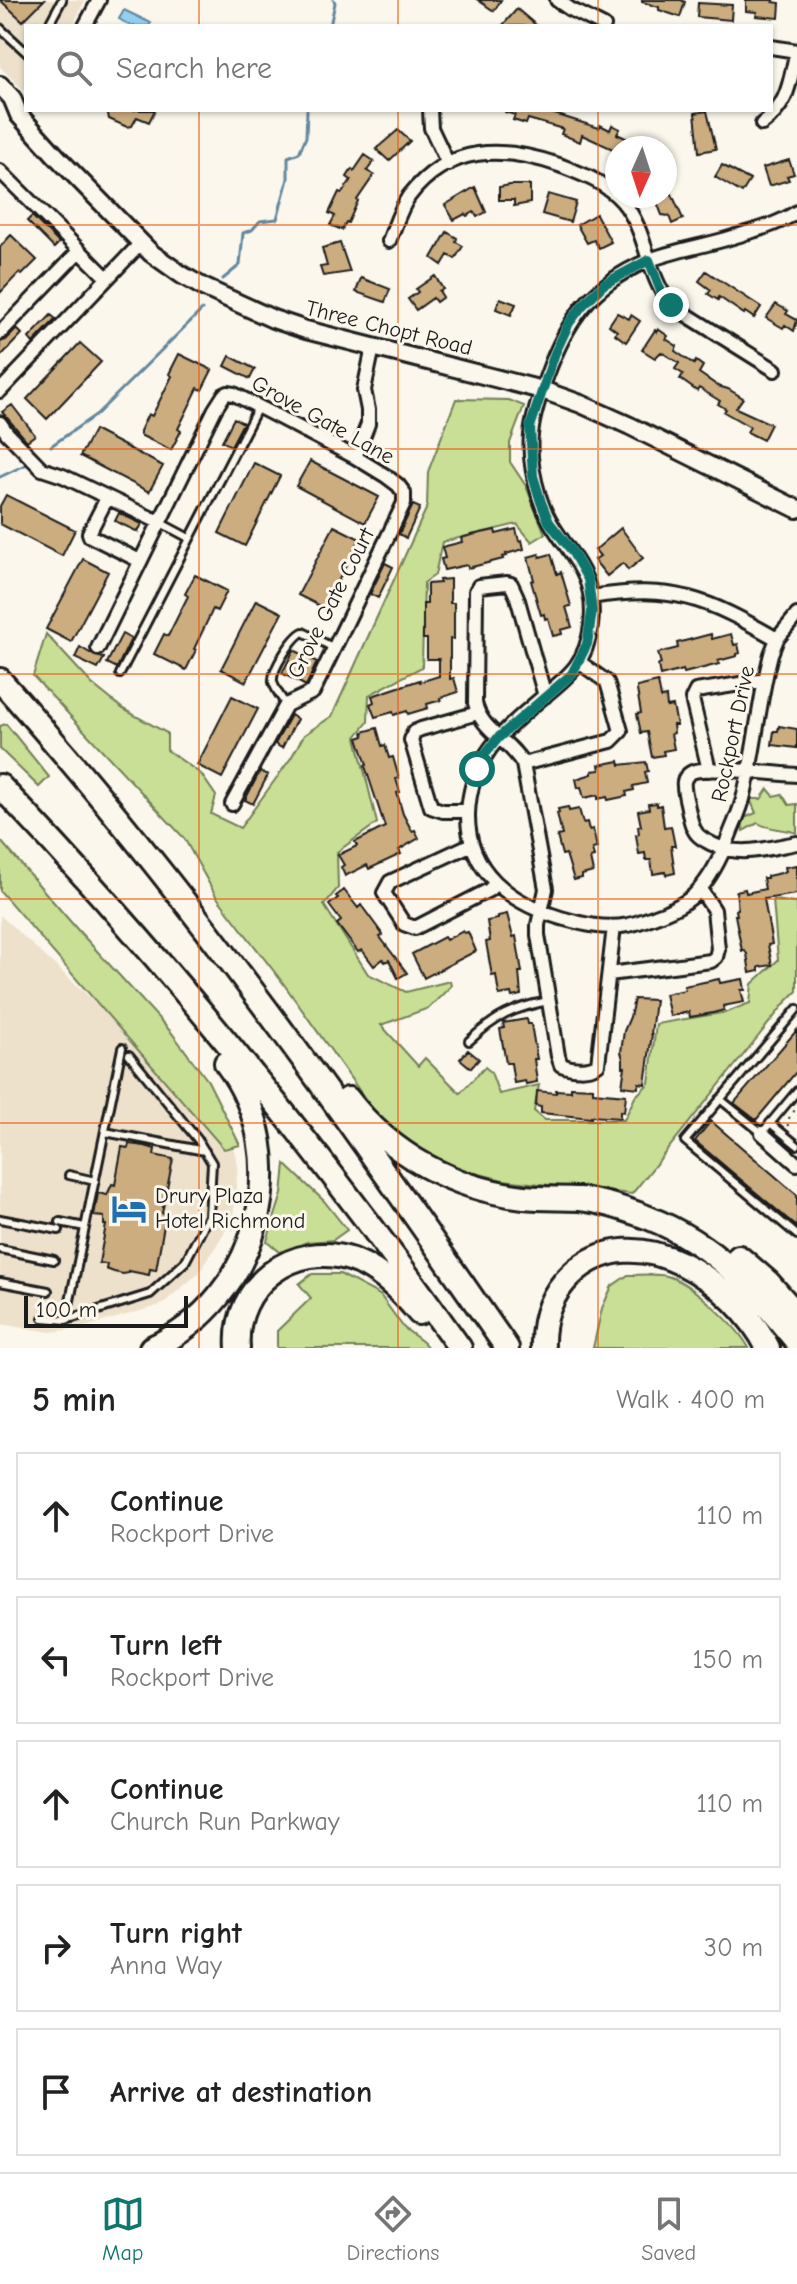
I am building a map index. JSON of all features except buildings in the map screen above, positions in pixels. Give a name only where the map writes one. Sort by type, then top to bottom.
[{"type":"highway","points":[[4,691],[118,819],[255,993],[507,1348]]},
{"type":"highway","points":[[0,786],[216,1031],[316,1155],[460,1348]]},
{"type":"highway","points":[[137,938],[242,1088],[256,1123],[263,1178],[260,1210],[253,1234],[230,1281],[196,1319],[151,1348]]},
{"type":"highway","points":[[255,993],[302,1035],[375,1131],[406,1155],[480,1188],[524,1197],[583,1199],[636,1206],[670,1217],[699,1230],[753,1268],[797,1315]]},
{"type":"highway","points":[[583,1199],[648,1218],[700,1245],[733,1269],[797,1342]]},
{"type":"highway","points":[[543,1348],[546,1316],[568,1278],[586,1264],[602,1257],[630,1251],[644,1251],[670,1258],[711,1282],[744,1312],[768,1348]]},
{"type":"highway","points":[[238,1348],[243,1310],[262,1279],[285,1263],[326,1255],[362,1264],[393,1285],[406,1296],[445,1348]]},
{"type":"main road","name":"Three Chopt Road","points":[[0,85],[141,243],[182,275],[273,319],[306,330],[542,390],[581,404],[797,509]]},
{"type":"main road","points":[[0,112],[22,112]]},
{"type":"street","points":[[86,24],[99,0]]},
{"type":"street","points":[[557,0],[600,24]]},
{"type":"street","points":[[762,124],[782,104],[797,51],[773,47]]},
{"type":"street","points":[[430,112],[431,128],[448,164]]},
{"type":"street","points":[[389,241],[400,211],[410,195],[448,164],[482,153],[513,153],[533,157],[591,177],[607,187],[627,207],[638,226],[662,294],[671,305],[775,370]]},
{"type":"street","points":[[0,171],[107,278]]},
{"type":"street","name":"Rockport Drive","points":[[797,212],[775,224],[649,260],[604,284],[582,306],[560,341],[530,427],[533,476],[549,522],[572,551],[588,579],[591,627],[572,674],[498,738],[477,769],[468,811],[468,827],[483,868],[511,896],[541,912],[571,921],[614,927],[629,925],[688,900],[713,871],[724,850],[743,799],[765,680],[777,639],[797,615]]},
{"type":"street","points":[[0,391],[141,243]]},
{"type":"street","points":[[0,333],[79,251]]},
{"type":"street","points":[[355,457],[368,424],[364,390],[373,347]]},
{"type":"street","name":"Grove Gate Lane","points":[[159,522],[224,395],[228,393],[355,457],[386,476],[404,493]]},
{"type":"street","points":[[0,423],[42,469],[159,522],[98,648]]},
{"type":"street","name":"Grove Gate Court","points":[[232,804],[286,705],[313,692],[404,503],[404,493]]},
{"type":"street","points":[[107,498],[90,536],[140,561]]},
{"type":"street","points":[[545,696],[511,584],[479,586],[476,591],[474,693],[478,713],[523,764],[546,889],[538,935],[561,1065],[566,1067],[594,1067],[598,1064],[614,927]]},
{"type":"street","points":[[591,597],[626,592],[681,595],[720,608],[777,639]]},
{"type":"street","points":[[523,764],[611,741],[621,731],[607,682],[579,662]]},
{"type":"street","points":[[709,770],[693,694],[765,680]]},
{"type":"street","points":[[468,811],[443,811],[431,807],[411,740],[414,732],[421,729],[478,713]]},
{"type":"street","points":[[797,775],[709,770],[691,772],[683,781],[696,834],[724,850],[742,852],[797,843]]},
{"type":"street","points":[[472,844],[390,882],[384,893],[404,924],[415,928],[489,890],[496,883]]},
{"type":"street","points":[[609,974],[711,961],[716,957],[714,910],[700,889]]},
{"type":"street","points":[[766,1128],[797,1164]]},
{"type":"lane","points":[[49,24],[62,0]]},
{"type":"lane","points":[[0,28],[24,50]]},
{"type":"lane","points":[[120,674],[258,407]]},
{"type":"lane","points":[[159,522],[189,538]]},
{"type":"lane","points":[[286,705],[274,686],[272,676],[294,636],[303,632],[334,648]]},
{"type":"lane","points":[[469,1041],[507,1012],[549,1001]]},
{"type":"lane","points":[[797,1009],[685,1141],[797,1235]]},
{"type":"lane","points":[[66,1320],[122,1048]]},
{"type":"lane","points":[[43,1318],[66,1320],[150,1294],[185,1262],[209,1216],[212,1163],[198,1140],[129,1055]]},
{"type":"lane","points":[[766,1128],[797,1091]]},
{"type":"lane","points":[[720,1099],[797,1145]]},
{"type":"lane","points":[[105,1132],[205,1151]]},
{"type":"lane","points":[[69,1175],[95,1181]]},
{"type":"lane","points":[[0,1219],[59,1230]]},
{"type":"lane","points":[[60,1222],[85,1227]]},
{"type":"lane","points":[[0,1249],[54,1260]]},
{"type":"lane","points":[[0,1282],[48,1291]]},
{"type":"path","points":[[788,1126],[789,1115],[797,1107]]},
{"type":"shaded area","points":[[0,0],[85,0],[74,24],[24,24],[24,91],[0,67]]},
{"type":"shaded area","points":[[0,915],[226,1122],[238,1165],[233,1219],[199,1273],[161,1305],[82,1328],[51,1332],[0,1324]]},
{"type":"green space","points":[[456,399],[509,400],[524,406],[510,443],[510,462],[526,486],[545,534],[532,542],[517,524],[442,542],[435,575],[424,583],[422,667],[369,695],[368,722],[356,737],[377,823],[337,852],[338,888],[324,905],[368,974],[406,992],[450,981],[451,986],[429,1008],[381,1025],[418,1066],[425,1058],[460,1093],[485,1067],[491,1072],[499,1094],[539,1085],[534,1111],[545,1120],[624,1120],[635,1097],[649,1083],[656,1024],[727,1012],[750,1003],[752,984],[778,960],[773,900],[797,903],[797,991],[632,1194],[503,1180],[435,1161],[403,1139],[376,1114],[283,983],[216,896],[184,838],[33,676],[46,634],[92,684],[123,709],[167,733],[167,750],[201,774],[216,796],[211,814],[240,828],[304,735],[332,716],[427,507],[428,472]]},
{"type":"green space","points":[[6,724],[49,777],[39,787],[0,749],[0,726]]},
{"type":"green space","points":[[768,789],[774,796],[782,794],[789,805],[797,804],[797,833],[758,823],[743,831],[742,819],[756,813],[750,799],[761,799]]},
{"type":"green space","points":[[0,840],[171,1032],[208,1081],[240,1145],[224,1149],[0,891]]},
{"type":"green space","points":[[285,1164],[324,1201],[347,1230],[333,1240],[307,1242],[281,1253],[267,1241],[282,1194]]},
{"type":"green space","points":[[312,1274],[340,1274],[380,1295],[404,1328],[428,1348],[277,1348],[277,1331],[311,1298],[299,1284]]},
{"type":"green space","points":[[628,1275],[663,1275],[677,1280],[725,1318],[749,1348],[593,1348],[602,1308],[612,1286]]},
{"type":"water","points":[[124,10],[151,23],[128,24],[119,19]]},
{"type":"waterway","points":[[330,24],[334,0]]},
{"type":"waterway","points":[[223,279],[240,265],[243,233],[252,230],[260,221],[277,219],[288,179],[288,157],[299,153],[306,137],[307,112]]},
{"type":"waterway","points":[[51,446],[97,414],[202,310]]},
{"type":"waterway","points":[[0,477],[25,465]]},
{"type":"place","name":"Drury Plaza Hotel Richmond","points":[[129,1209]]},
{"type":"route","points":[[477,769],[498,738],[572,674],[587,644],[591,627],[588,579],[572,551],[549,522],[533,476],[530,454],[530,427],[560,341],[569,323],[599,289],[649,260],[657,284],[671,305]]}]
